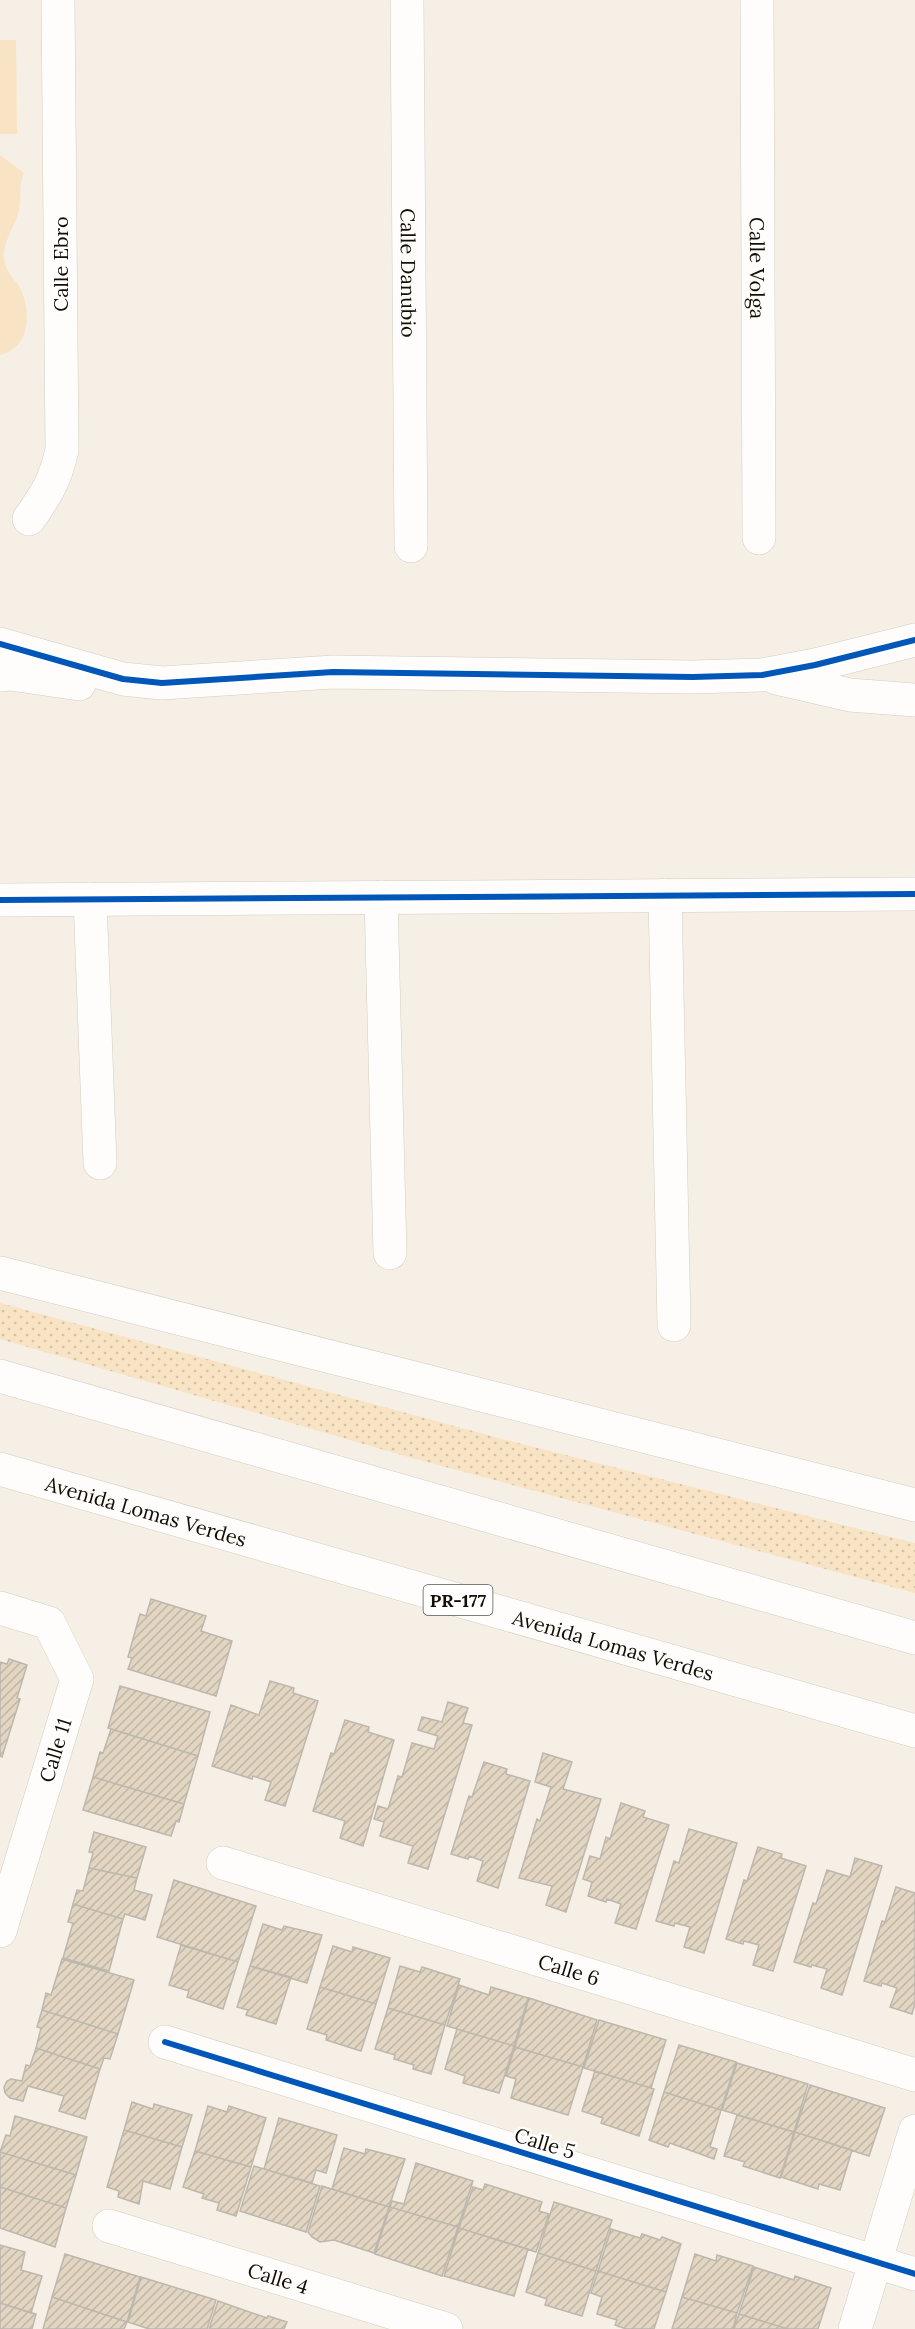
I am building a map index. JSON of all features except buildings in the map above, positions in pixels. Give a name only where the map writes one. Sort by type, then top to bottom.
[{"type":"main road","name":"Calle Ebro","points":[[29,519],[49,491],[57,472],[62,450],[58,0]]},
{"type":"main road","name":"Calle Danubio","points":[[407,0],[411,546]]},
{"type":"main road","name":"Calle Volga","points":[[756,0],[759,538]]},
{"type":"main road","points":[[0,644],[123,679],[162,683],[333,672],[693,677],[762,675],[910,642]]},
{"type":"main road","points":[[0,675],[11,674],[82,684],[123,679]]},
{"type":"main road","points":[[762,675],[850,695],[915,700]]},
{"type":"main road","points":[[0,900],[915,894]]},
{"type":"main road","points":[[665,895],[674,1325]]},
{"type":"main road","points":[[381,897],[390,1253]]},
{"type":"main road","points":[[90,899],[100,1163]]},
{"type":"main road","points":[[0,1273],[915,1505]]},
{"type":"main road","points":[[0,1376],[915,1638]]},
{"type":"main road","name":"Avenida Lomas Verdes","points":[[0,1469],[915,1731]]},
{"type":"main road","name":"Calle 11","points":[[0,1608],[49,1623],[77,1679],[0,1931]]},
{"type":"main road","name":"Calle 6","points":[[223,1863],[915,2075]]},
{"type":"main road","name":"Calle 5","points":[[165,2042],[915,2274]]},
{"type":"main road","points":[[855,2329],[915,2131]]},
{"type":"main road","name":"Calle 4","points":[[109,2226],[446,2329]]},
{"type":"shaded area","points":[[0,40],[16,40],[17,134],[0,134]]},
{"type":"shaded area","points":[[0,155],[24,173],[19,210],[5,246],[4,258],[9,273],[21,290],[27,320],[26,329],[17,345],[0,355]]},
{"type":"shaded area","points":[[0,1303],[506,1440],[915,1543],[915,1593],[412,1458],[0,1339]]},
{"type":"cycle path","points":[[0,644],[123,679],[162,683],[333,672],[693,677],[762,675],[815,665],[915,640]]},
{"type":"cycle path","points":[[0,900],[915,894]]},
{"type":"cycle path","points":[[165,2042],[915,2274]]}]
